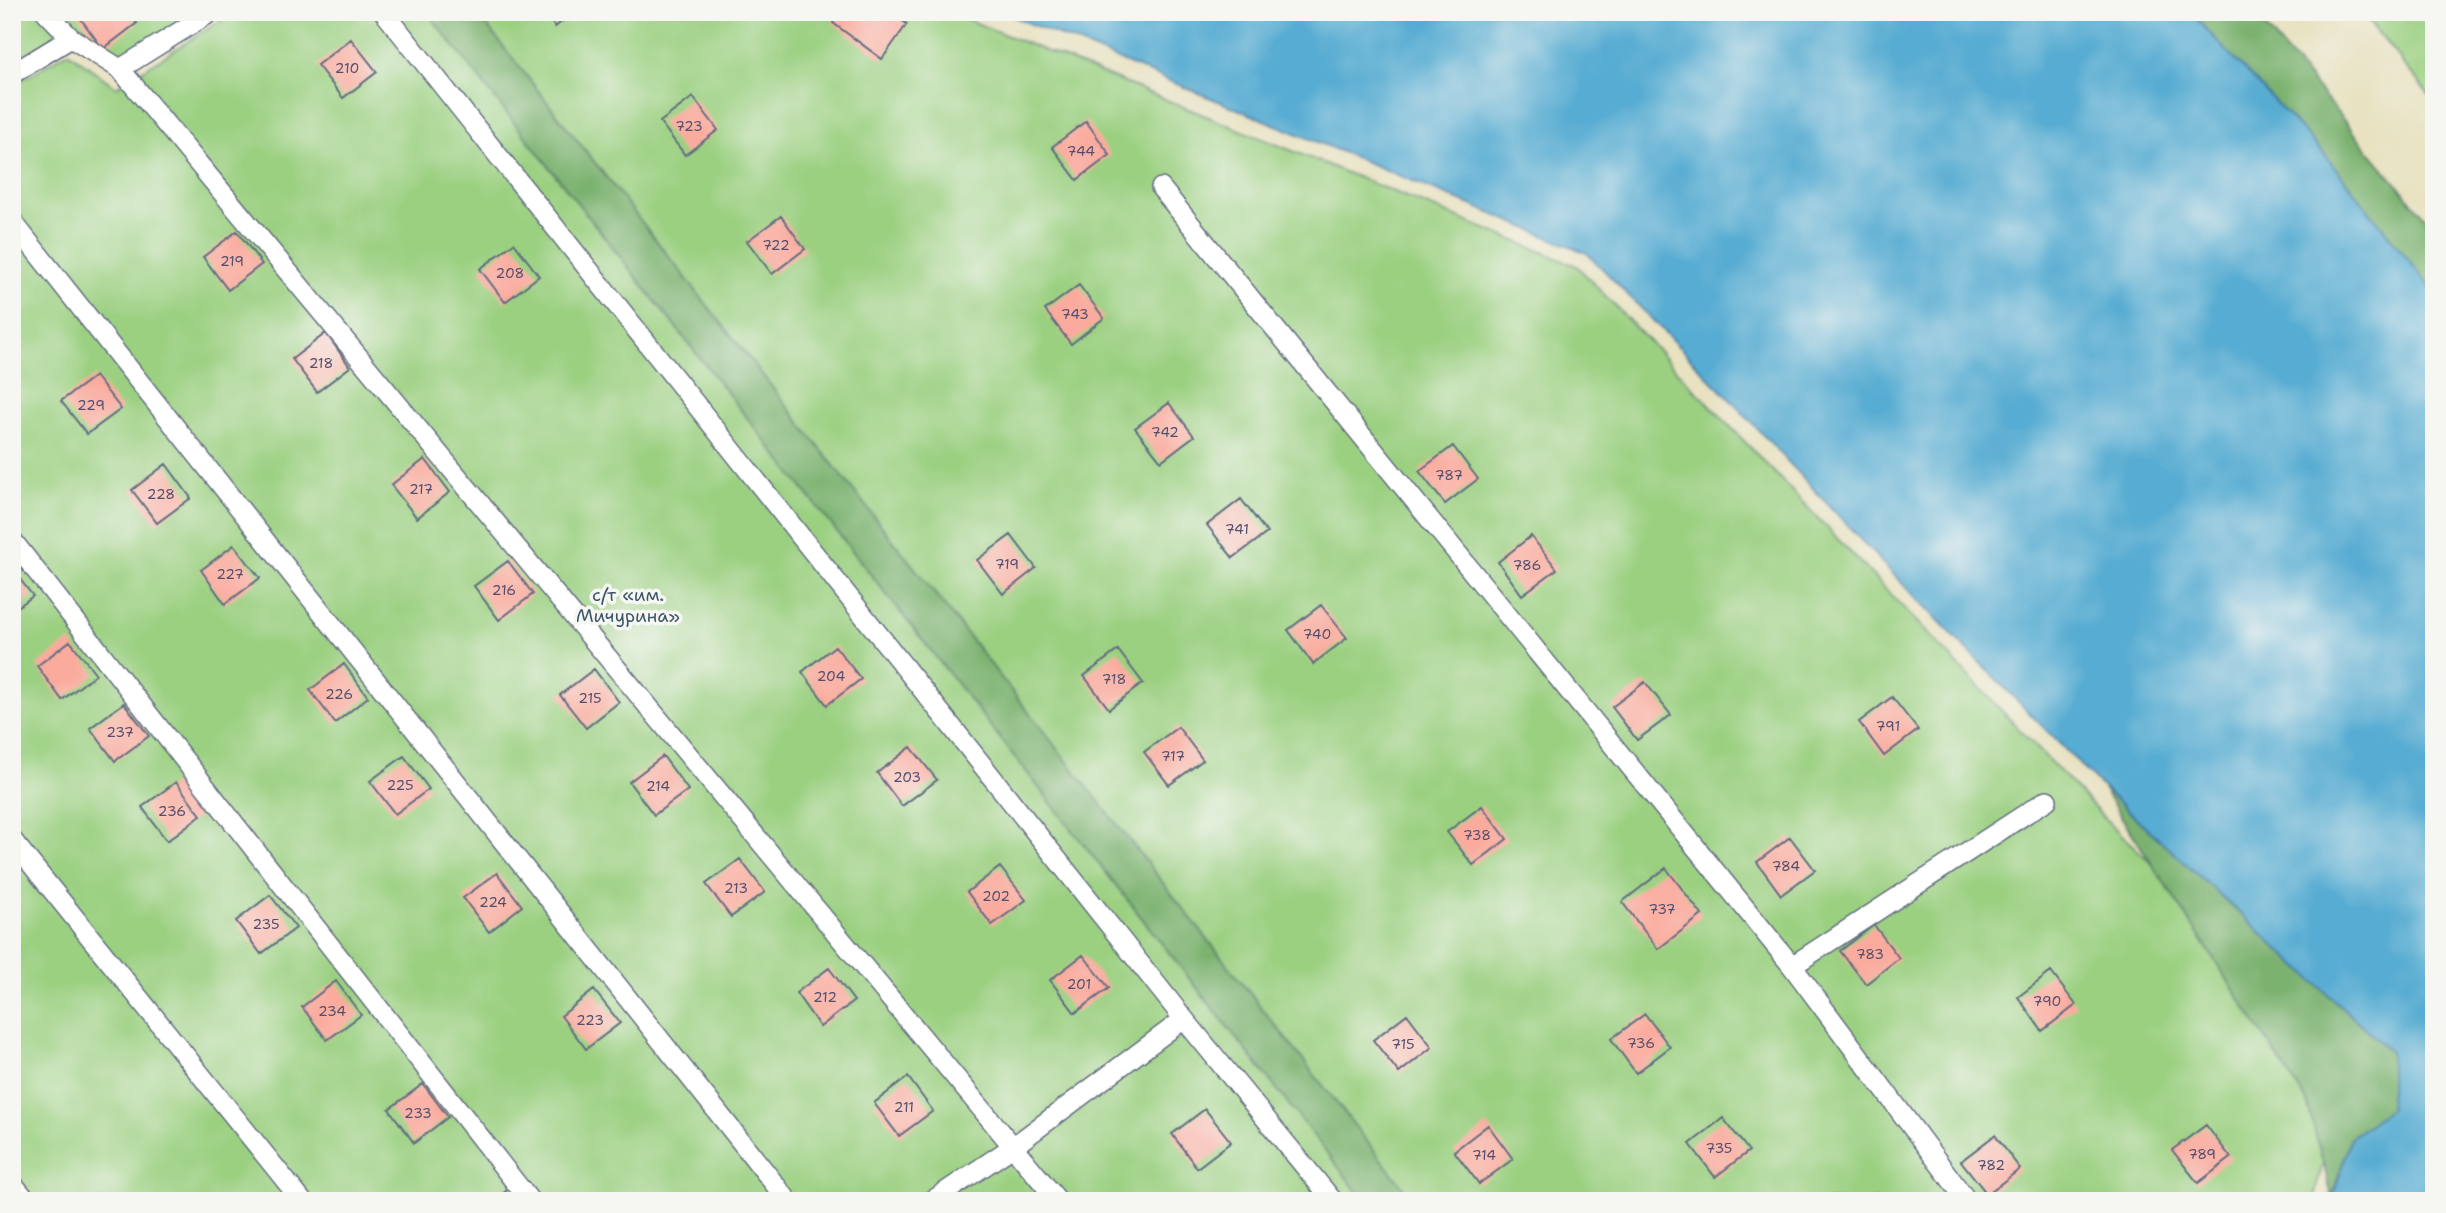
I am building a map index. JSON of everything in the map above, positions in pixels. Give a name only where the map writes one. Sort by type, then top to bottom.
[{"type":"lane","points":[[46,12],[71,38],[120,69],[1058,1201]]},
{"type":"lane","points":[[120,69],[211,12]]},
{"type":"lane","points":[[384,12],[1184,1019],[1333,1201]]},
{"type":"lane","points":[[12,74],[71,38]]},
{"type":"lane","points":[[1161,188],[1792,966],[1967,1201]]},
{"type":"lane","points":[[12,221],[788,1201]]},
{"type":"lane","points":[[12,540],[530,1201]]},
{"type":"lane","points":[[1792,966],[2047,800]]},
{"type":"lane","points":[[12,840],[302,1201]]},
{"type":"lane","points":[[932,1201],[1014,1146],[1184,1019]]},
{"type":"lane","points":[[12,1183],[27,1201]]},
{"type":"green space","points":[[12,12],[195,12],[118,62],[71,32],[12,66]]},
{"type":"green space","name":"с/т «им. Мичурина»","points":[[234,12],[949,12],[1577,266],[2103,817],[2351,1053],[2313,1201],[12,1201],[12,86],[68,52],[116,87]]},
{"type":"green space","points":[[427,12],[476,12],[1414,1201],[1365,1201]]},
{"type":"green space","points":[[2190,12],[2253,12],[2434,228],[2434,292],[2325,155]]},
{"type":"green space","points":[[2361,12],[2434,12],[2434,101]]},
{"type":"green space","points":[[2102,787],[2390,1051],[2390,1109],[2351,1137],[2332,1197],[2307,1102]]},
{"type":"water","points":[[1002,12],[2190,12],[2325,155],[2434,292],[2434,1201],[2332,1201],[2351,1137],[2390,1109],[2390,1051],[2102,787],[1887,568],[1726,395],[1587,253]]},
{"type":"building","points":[[83,12],[128,12],[137,23],[103,49],[78,15]]},
{"type":"building","points":[[544,12],[574,12],[555,27]]},
{"type":"building","points":[[841,12],[890,12],[907,24],[882,59],[833,23]]},
{"type":"building","points":[[351,39],[377,72],[343,98],[317,65]]},
{"type":"building","points":[[693,97],[718,130],[685,155],[660,122]]},
{"type":"building","points":[[1086,121],[1110,155],[1077,180],[1052,147]]},
{"type":"building","points":[[781,216],[805,249],[772,274],[747,241]]},
{"type":"building","points":[[237,231],[262,264],[228,290],[203,257]]},
{"type":"building","points":[[514,243],[539,276],[505,302],[480,269]]},
{"type":"building","points":[[1079,285],[1104,318],[1071,344],[1045,310]]},
{"type":"building","points":[[326,333],[350,367],[317,392],[292,359]]},
{"type":"building","points":[[95,376],[121,409],[87,434],[61,401]]},
{"type":"building","points":[[1169,403],[1194,436],[1161,461],[1135,428]]},
{"type":"building","points":[[1453,446],[1478,479],[1445,504],[1419,471]]},
{"type":"building","points":[[425,459],[450,492],[417,518],[391,485]]},
{"type":"building","points":[[166,464],[191,498],[157,523],[132,490]]},
{"type":"building","points":[[1241,499],[1267,533],[1233,558],[1207,525]]},
{"type":"building","points":[[1011,535],[1036,568],[1003,594],[977,560]]},
{"type":"building","points":[[1531,536],[1557,569],[1522,595],[1498,562]]},
{"type":"building","points":[[234,545],[260,578],[225,604],[201,570]]},
{"type":"building","points":[[508,561],[533,594],[499,620],[474,586]]},
{"type":"building","points":[[12,569],[33,596],[12,611]]},
{"type":"building","points":[[1321,605],[1347,638],[1313,664],[1288,630]]},
{"type":"building","points":[[70,641],[96,674],[62,700],[37,666]]},
{"type":"building","points":[[835,646],[861,679],[827,705],[802,672]]},
{"type":"building","points":[[1118,650],[1143,683],[1109,709],[1084,676]]},
{"type":"building","points":[[344,664],[368,697],[335,723],[310,690]]},
{"type":"building","points":[[594,669],[619,702],[586,728],[560,695]]},
{"type":"building","points":[[1645,682],[1671,715],[1637,740],[1612,707]]},
{"type":"building","points":[[1892,697],[1918,730],[1884,756],[1859,722]]},
{"type":"building","points":[[124,703],[149,736],[115,761],[90,728]]},
{"type":"building","points":[[1178,727],[1203,760],[1169,785],[1144,752]]},
{"type":"building","points":[[911,747],[937,780],[902,806],[877,773]]},
{"type":"building","points":[[404,756],[429,789],[395,814],[370,781]]},
{"type":"building","points":[[663,756],[688,790],[654,815],[629,782]]},
{"type":"building","points":[[176,782],[201,815],[167,841],[142,807]]},
{"type":"building","points":[[1482,806],[1507,839],[1473,865],[1447,832]]},
{"type":"building","points":[[1790,837],[1815,870],[1781,895],[1757,862]]},
{"type":"building","points":[[740,859],[765,892],[731,917],[706,884]]},
{"type":"building","points":[[1000,867],[1026,900],[992,925],[967,892]]},
{"type":"building","points":[[1666,868],[1702,915],[1658,949],[1622,902]]},
{"type":"building","points":[[497,873],[522,906],[489,932],[463,898]]},
{"type":"building","points":[[270,895],[296,928],[261,954],[236,921]]},
{"type":"building","points":[[1874,925],[1899,958],[1866,984],[1840,951]]},
{"type":"building","points":[[1083,955],[1109,988],[1075,1013],[1050,980]]},
{"type":"building","points":[[829,968],[854,1001],[820,1027],[796,993]]},
{"type":"building","points":[[2051,972],[2076,1005],[2042,1031],[2018,997]]},
{"type":"building","points":[[336,981],[361,1015],[327,1040],[302,1007]]},
{"type":"building","points":[[594,990],[620,1023],[586,1049],[561,1016]]},
{"type":"building","points":[[1407,1014],[1432,1047],[1399,1073],[1373,1040]]},
{"type":"building","points":[[1645,1014],[1670,1047],[1636,1073],[1611,1039]]},
{"type":"building","points":[[908,1077],[933,1111],[899,1136],[874,1103]]},
{"type":"building","points":[[423,1084],[448,1117],[414,1143],[389,1109]]},
{"type":"building","points":[[1205,1109],[1231,1142],[1197,1168],[1172,1134]]},
{"type":"building","points":[[1723,1118],[1749,1151],[1715,1177],[1690,1144]]},
{"type":"building","points":[[1488,1125],[1513,1159],[1479,1184],[1454,1151]]},
{"type":"building","points":[[2206,1125],[2231,1158],[2198,1183],[2172,1150]]},
{"type":"building","points":[[1995,1135],[2020,1169],[1987,1194],[1961,1161]]},
{"type":"building","points":[[510,1188],[520,1201],[493,1201]]}]
